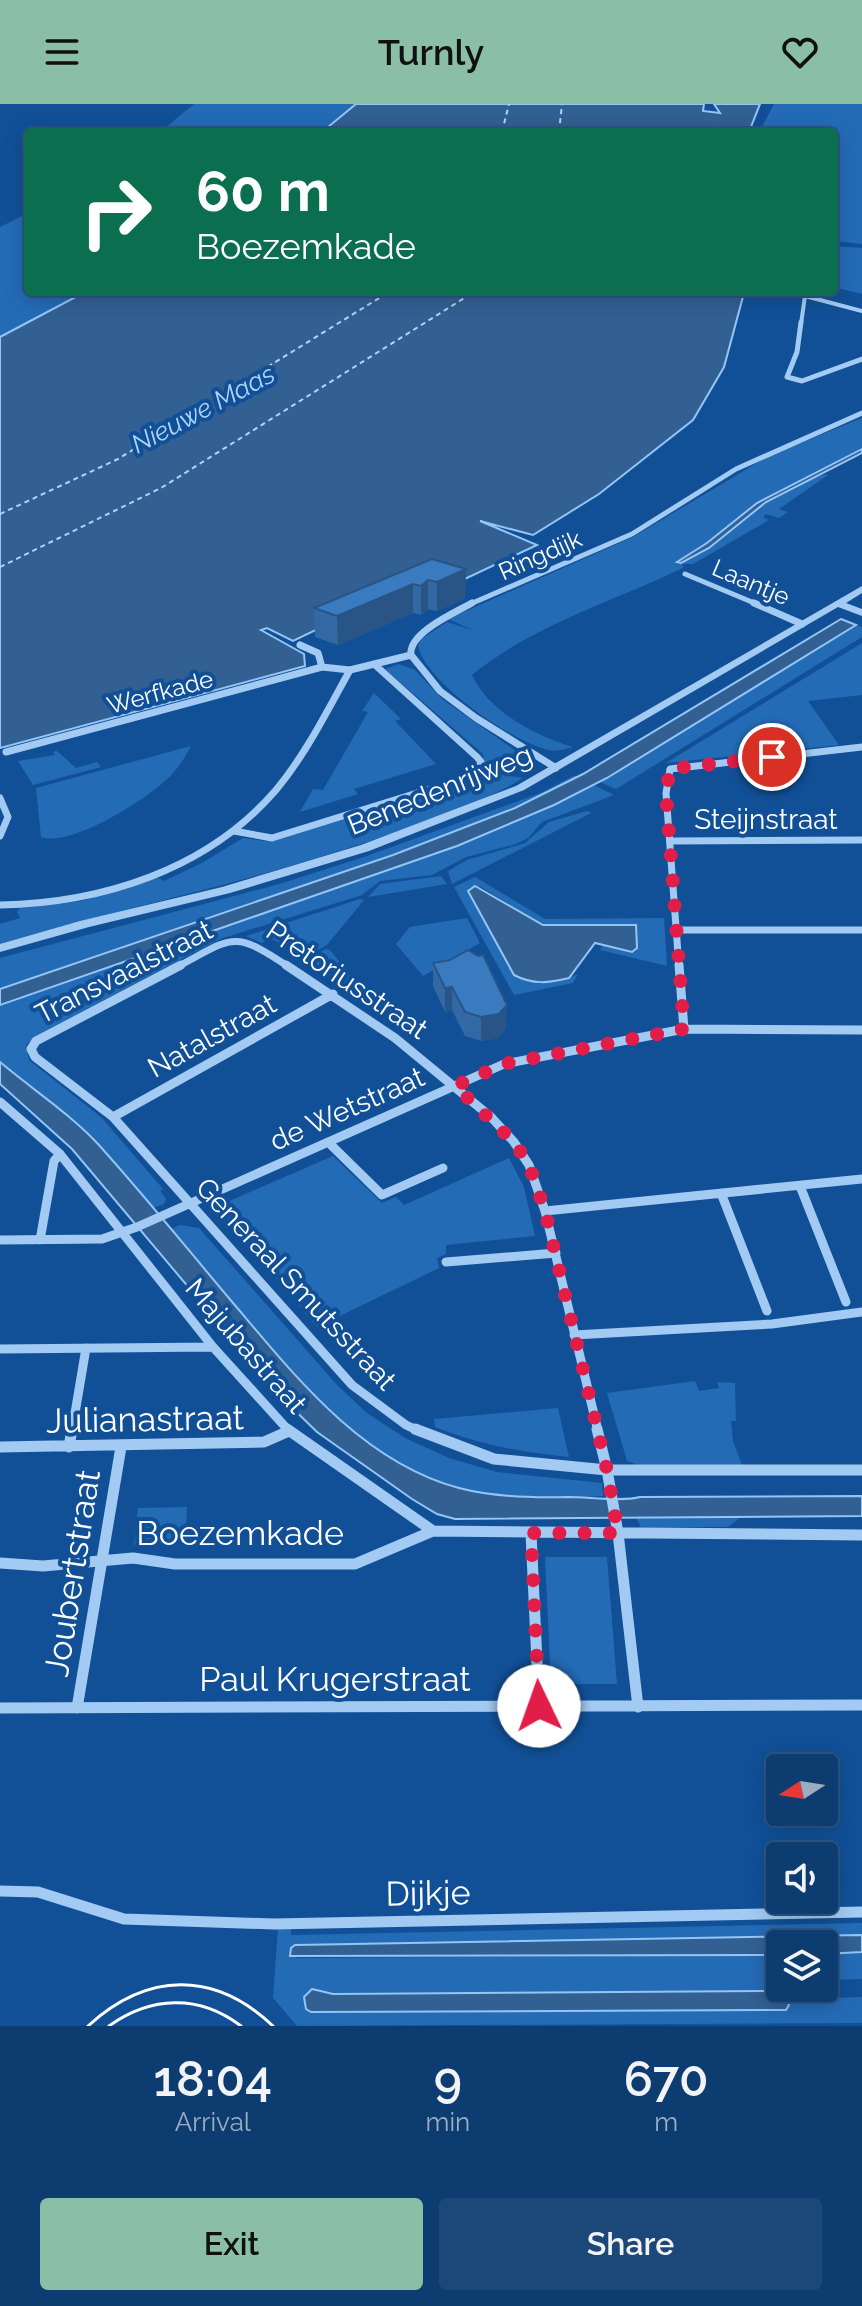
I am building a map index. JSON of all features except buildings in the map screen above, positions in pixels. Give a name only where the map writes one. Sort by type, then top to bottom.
[{"type":"street","points":[[862,311],[805,296],[797,352],[787,377],[802,381],[862,359]]},
{"type":"street","name":"Ringdijk","points":[[411,655],[410,648],[416,636],[442,618],[632,534],[736,469],[862,413]]},
{"type":"street","name":"Laantje","points":[[685,574],[802,624]]},
{"type":"street","name":"Benedenrijweg","points":[[0,948],[226,890],[365,848],[506,794],[556,768],[862,589]]},
{"type":"street","points":[[837,603],[862,613]]},
{"type":"street","points":[[300,645],[318,653],[322,667]]},
{"type":"street","points":[[0,905],[65,900],[112,890],[192,857],[234,831],[282,782],[350,670],[374,664],[411,655],[440,691],[556,768]]},
{"type":"street","points":[[234,831],[272,838],[475,775],[481,762],[477,757],[374,664]]},
{"type":"street","name":"Werfkade","points":[[6,752],[322,667],[350,670]]},
{"type":"street","points":[[684,1029],[666,793],[670,769],[862,747]]},
{"type":"street","points":[[0,798],[8,813],[7,827],[0,836]]},
{"type":"street","name":"Steijnstraat","points":[[670,841],[862,840]]},
{"type":"street","points":[[676,930],[862,930]]},
{"type":"street","name":"Pretoriusstraat","points":[[242,940],[259,947],[333,994],[395,1038],[455,1086],[514,1142],[529,1165],[556,1253],[607,1470],[638,1707]]},
{"type":"street","name":"Transvaalstraat","points":[[31,1049],[46,1034],[224,942],[242,940]]},
{"type":"street","name":"Natalstraat","points":[[113,1117],[333,994]]},
{"type":"street","name":"de Wetstraat","points":[[0,1240],[102,1239],[137,1227],[504,1064],[684,1029],[862,1030]]},
{"type":"street","name":"Generaal Smutsstraat","points":[[31,1049],[35,1057],[113,1117],[352,1385],[396,1419],[451,1445],[494,1459],[545,1466],[607,1470],[862,1470]]},
{"type":"street","name":"Majubastraat","points":[[0,1102],[60,1154],[213,1347],[289,1431],[433,1531]]},
{"type":"street","points":[[328,1142],[382,1195],[443,1168]]},
{"type":"street","points":[[40,1240],[54,1161],[60,1154]]},
{"type":"street","points":[[545,1211],[862,1179]]},
{"type":"street","points":[[800,1186],[846,1302]]},
{"type":"street","points":[[721,1193],[767,1311]]},
{"type":"street","points":[[446,1262],[556,1253]]},
{"type":"street","points":[[574,1335],[772,1324],[862,1312]]},
{"type":"street","points":[[0,1349],[213,1347]]},
{"type":"street","points":[[69,1447],[86,1348]]},
{"type":"street","name":"Julianastraat","points":[[0,1447],[264,1442],[289,1431]]},
{"type":"street","name":"Joubertstraat","points":[[77,1708],[121,1447]]},
{"type":"street","name":"Boezemkade","points":[[0,1563],[83,1564],[162,1560],[175,1564],[355,1564],[433,1531],[531,1533],[617,1528],[862,1535]]},
{"type":"street","points":[[531,1533],[539,1706]]},
{"type":"street","name":"Paul Krugerstraat","points":[[0,1708],[862,1705]]},
{"type":"street","name":"Dijkje","points":[[0,1891],[38,1892],[124,1919],[274,1924],[862,1912]]},
{"type":"shaded area","points":[[194,104],[356,104],[327,128],[165,128]]},
{"type":"shaded area","points":[[774,104],[862,104],[862,244],[838,241],[838,128],[761,128]]},
{"type":"shaded area","points":[[24,215],[24,296],[77,296],[0,337],[0,227]]},
{"type":"shaded area","points":[[838,246],[862,248],[862,294],[838,288]]},
{"type":"shaded area","points":[[862,418],[862,449],[795,484],[811,477],[828,475],[779,509],[788,512],[779,518],[766,514],[763,517],[769,520],[693,564],[682,564],[683,568],[547,628],[496,657],[472,675],[490,700],[515,721],[573,747],[548,750],[532,745],[493,723],[437,677],[418,646],[421,639],[447,622],[475,631],[448,619],[633,537],[767,457]],"holes":[[[791,486],[773,496],[697,554],[681,563],[678,561],[707,543],[757,503]]]},
{"type":"shaded area","points":[[856,625],[862,627],[862,637],[616,789],[600,782]]},
{"type":"shaded area","points":[[862,643],[862,695],[808,701],[839,745],[666,763]]},
{"type":"shaded area","points":[[399,664],[415,670],[442,699],[516,751],[526,762],[524,774],[484,768],[483,754],[385,669]]},
{"type":"shaded area","points":[[374,693],[401,719],[395,721],[436,764],[354,789],[358,794],[300,812],[313,789],[323,790],[368,712],[362,711]]},
{"type":"shaded area","points":[[191,746],[169,777],[124,811],[70,835],[41,837],[36,788]]},
{"type":"shaded area","points":[[57,751],[76,768],[97,762],[101,767],[33,785],[18,761],[55,755],[53,752]]},
{"type":"shaded area","points":[[483,771],[523,778],[471,804],[314,859],[0,944],[0,924],[20,918],[17,912],[20,908],[82,901],[157,877],[164,881],[243,838],[264,841],[283,838],[458,785]]},
{"type":"shaded area","points":[[577,776],[545,794],[457,832],[0,989],[0,958],[276,885],[364,857],[543,792]]},
{"type":"shaded area","points":[[594,785],[614,795],[542,822],[528,838],[516,844],[466,857],[432,875],[380,881],[362,895],[220,939],[35,1036],[26,1045],[29,1060],[102,1118],[163,1189],[160,1191],[166,1199],[164,1204],[153,1208],[95,1141],[0,1062],[0,1005],[457,846]]},
{"type":"shaded area","points":[[587,811],[591,813],[452,884],[448,871],[467,860],[525,843],[549,822]]},
{"type":"shaded area","points":[[441,876],[447,884],[368,897],[380,884]]},
{"type":"shaded area","points":[[475,877],[545,919],[664,918],[667,966],[600,950],[603,945],[634,952],[637,947],[632,924],[543,925],[481,887],[468,891],[514,975],[569,978],[578,974],[573,983],[514,995],[454,887]]},
{"type":"shaded area","points":[[364,900],[327,945],[303,958],[271,938],[262,943],[246,936]]},
{"type":"shaded area","points":[[467,918],[480,943],[423,976],[396,944],[410,927]]},
{"type":"shaded area","points":[[326,949],[330,950],[368,998],[305,960]]},
{"type":"shaded area","points":[[333,1156],[382,1203],[396,1197],[404,1205],[509,1158],[524,1187],[535,1236],[446,1245],[446,1254],[437,1258],[439,1268],[317,1327],[218,1210],[218,1206]]},
{"type":"shaded area","points":[[180,1225],[199,1228],[337,1385],[367,1413],[405,1438],[449,1458],[497,1472],[602,1483],[603,1496],[529,1498],[474,1492],[411,1468],[370,1443],[333,1413],[265,1342],[169,1230]]},
{"type":"shaded area","points":[[695,1381],[699,1391],[719,1388],[717,1382],[735,1383],[736,1421],[731,1421],[733,1441],[742,1465],[642,1466],[627,1461],[607,1393]]},
{"type":"shaded area","points":[[558,1408],[569,1457],[468,1439],[435,1427],[434,1419]]},
{"type":"shaded area","points":[[187,1507],[185,1544],[134,1545],[138,1508]]},
{"type":"shaded area","points":[[635,1516],[742,1516],[728,1527],[641,1527]]},
{"type":"shaded area","points":[[545,1557],[607,1557],[617,1684],[551,1684]]},
{"type":"shaded area","points":[[862,1923],[862,1935],[838,1935],[838,1930],[766,1930],[766,1937],[296,1945],[290,1955],[297,1958],[766,1955],[766,1991],[329,1993],[306,2009],[311,2012],[786,2010],[787,2002],[838,2002],[838,1998],[862,1997],[862,2023],[297,2026],[273,1998],[278,1928],[291,1928],[291,1935]]},
{"type":"shaded area","points":[[862,1952],[862,1979],[838,1980],[838,1953]]},
{"type":"water","points":[[356,104],[704,104],[703,111],[720,113],[714,104],[760,104],[751,128],[327,128]]},
{"type":"water","name":"Nieuwe Maas","points":[[77,296],[743,296],[724,367],[693,420],[599,494],[533,535],[480,521],[537,545],[452,585],[376,601],[293,641],[267,628],[261,630],[304,654],[305,666],[0,748],[0,337]]},
{"type":"water","points":[[862,449],[862,453],[766,502],[709,548],[681,563],[677,562],[707,543],[757,503]]},
{"type":"water","points":[[841,619],[856,625],[607,778],[554,805],[457,846],[0,1005],[0,989],[393,855],[515,808],[583,774]]},
{"type":"water","points":[[475,886],[543,925],[636,925],[637,948],[632,952],[595,943],[569,978],[541,982],[521,978],[514,975],[468,891]]},
{"type":"water","points":[[0,1062],[98,1144],[277,1355],[330,1410],[390,1457],[423,1475],[472,1491],[527,1497],[862,1496],[862,1516],[455,1519],[437,1514],[317,1432],[281,1397],[72,1149],[0,1084]]},
{"type":"water","points":[[838,1935],[862,1935],[862,1952],[838,1953]]},
{"type":"water","points":[[766,1937],[766,1955],[290,1956],[291,1948],[295,1945]]},
{"type":"water","points":[[312,1989],[333,1994],[766,1991],[766,2002],[787,2002],[789,2005],[786,2010],[311,2012],[306,2009],[304,1997]]},
{"type":"ferry route","points":[[503,128],[509,104]]},
{"type":"ferry route","points":[[559,128],[562,104]]},
{"type":"ferry route","points":[[0,514],[118,459],[383,296]]},
{"type":"ferry route","points":[[0,567],[161,488],[468,296]]},
{"type":"tram line","points":[[88,2026],[110,2008],[134,1995],[180,1985],[204,1987],[228,1995],[273,2026]]},
{"type":"tram line","points":[[109,2026],[141,2009],[175,2003],[209,2008],[241,2026]]},
{"type":"route","points":[[539,1706],[531,1533],[618,1533],[607,1470],[556,1253],[529,1165],[514,1142],[491,1117],[455,1086],[504,1064],[684,1029],[666,793],[670,769],[772,757]]}]
